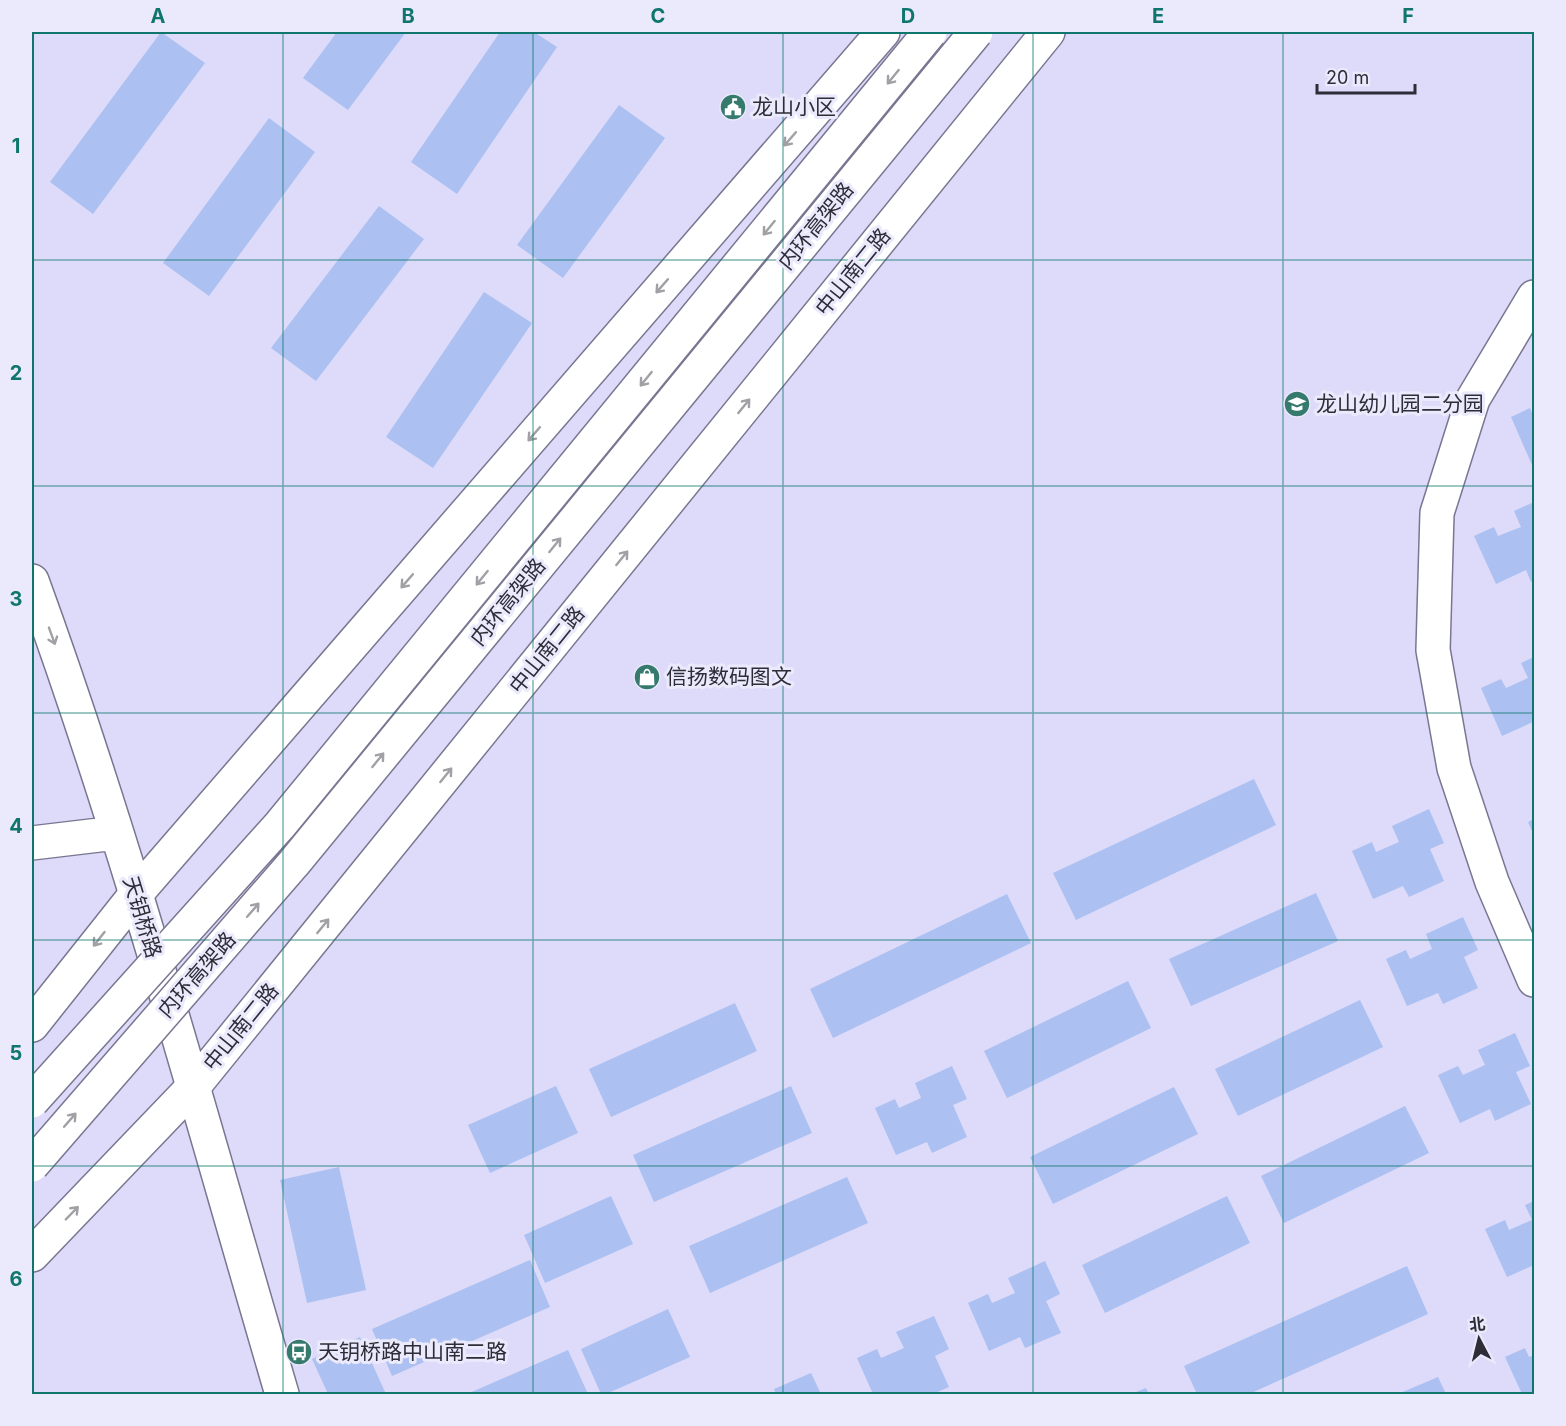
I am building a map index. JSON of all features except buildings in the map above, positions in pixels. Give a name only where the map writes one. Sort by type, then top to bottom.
[{"type":"main road","points":[[32,1025],[136,894],[883,32]]},
{"type":"main road","name":"内环高架路","points":[[32,1101],[280,825],[930,32]]},
{"type":"main road","name":"内环高架路","points":[[32,1165],[294,863],[976,32]]},
{"type":"main road","name":"中山南二路","points":[[32,1255],[194,1086],[1048,32]]},
{"type":"main road","points":[[1534,297],[1473,399],[1437,513],[1433,650],[1454,768],[1492,882],[1534,980]]},
{"type":"main road","name":"天钥桥路","points":[[32,581],[66,674],[136,894],[194,1086],[282,1395]]},
{"type":"main road","points":[[32,843],[116,833]]},
{"type":"place","name":"龙山小区","points":[[733,107]]},
{"type":"place","name":"龙山幼儿园二分园","points":[[1297,404]]},
{"type":"place","name":"信扬数码图文","points":[[647,677]]},
{"type":"place","name":"天钥桥路中山南二路","points":[[299,1352]]}]
